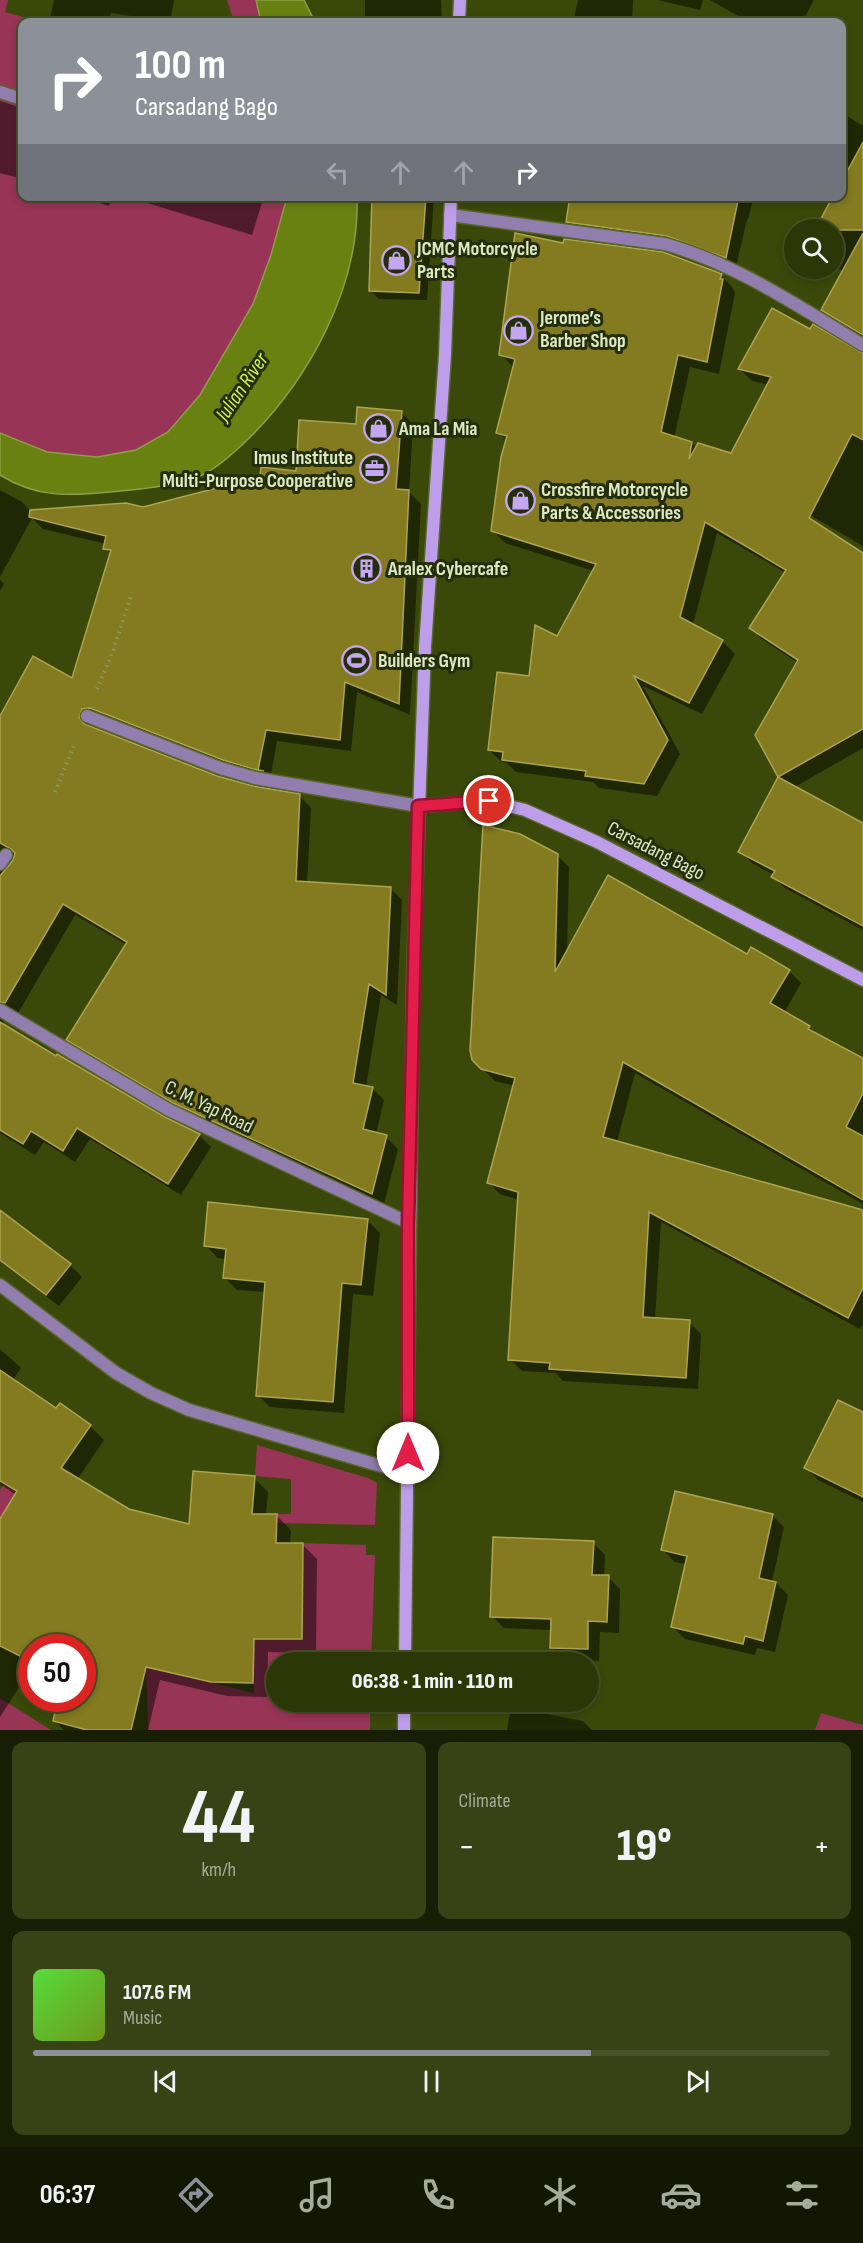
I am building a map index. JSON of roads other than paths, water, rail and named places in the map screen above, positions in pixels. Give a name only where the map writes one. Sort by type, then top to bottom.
[{"type":"main road","points":[[459,18],[460,0]]},
{"type":"main road","points":[[405,1652],[408,1223],[418,806],[425,647],[445,355],[451,201]]},
{"type":"main road","name":"Carsadang Bago","points":[[418,806],[489,801],[525,810],[597,842],[863,980]]},
{"type":"main road","points":[[404,1712],[404,1730]]},
{"type":"street","points":[[0,92],[18,98]]},
{"type":"street","points":[[450,215],[665,244],[688,250],[733,269],[863,345]]},
{"type":"street","points":[[87,716],[220,768],[255,778],[418,806]]},
{"type":"street","name":"C. M. Yap Road","points":[[0,1010],[169,1110],[408,1223]]},
{"type":"street","points":[[0,1285],[116,1373],[151,1393],[189,1410],[408,1474]]},
{"type":"water","points":[[256,0],[304,0],[313,18],[260,18]]},
{"type":"water","name":"Julian River","points":[[286,201],[357,201],[356,231],[350,265],[326,331],[309,362],[267,419],[218,466],[200,476],[180,482],[80,494],[40,492],[0,475],[0,433],[47,452],[97,457],[136,450],[168,432],[200,395],[253,304],[271,255]]},
{"type":"place","name":"JCMC Motorcycle Parts","points":[[396,260]]},
{"type":"place","name":"Jerome’s Barber Shop","points":[[519,330]]},
{"type":"place","name":"Ama La Mia","points":[[378,429]]},
{"type":"place","name":"Imus Institute Multi-Purpose Cooperative","points":[[374,469]]},
{"type":"place","name":"Crossfire Motorcycle Parts & Accessories","points":[[520,501]]},
{"type":"place","name":"Aralex Cybercafe","points":[[367,569]]},
{"type":"place","name":"Builders Gym","points":[[357,661]]}]
